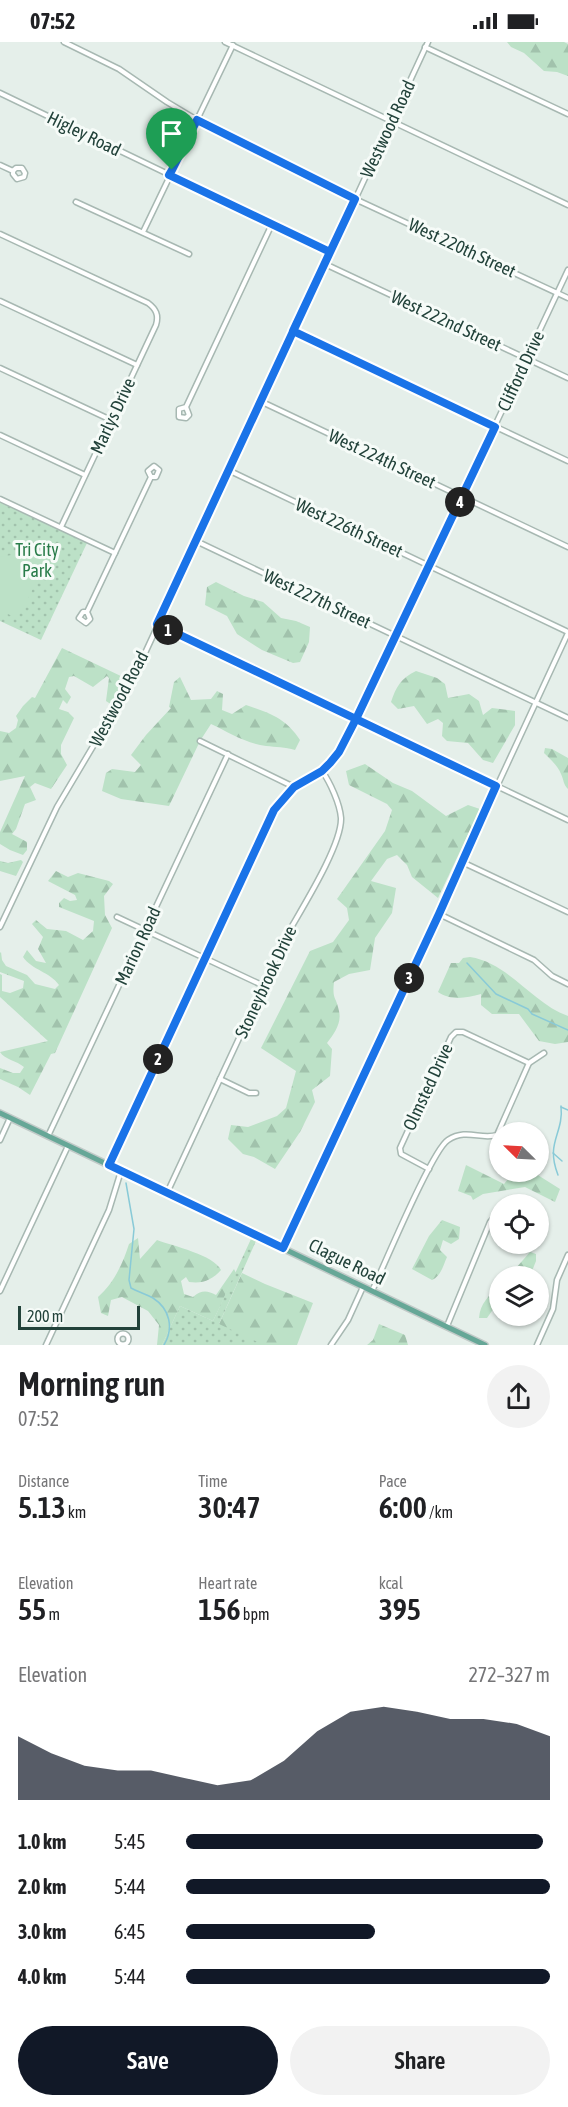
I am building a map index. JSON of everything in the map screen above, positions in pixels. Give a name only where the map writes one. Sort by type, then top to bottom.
[{"type":"main road","name":"Clague Road","points":[[0,1113],[485,1345]]},
{"type":"street","name":"West 220th Street","points":[[64,42],[118,69],[197,120],[355,199],[568,298]]},
{"type":"street","points":[[225,42],[568,205]]},
{"type":"street","name":"Westwood Road","points":[[0,927],[57,807],[133,679],[428,42]]},
{"type":"street","points":[[142,232],[233,45]]},
{"type":"street","points":[[425,47],[568,114]]},
{"type":"street","name":"Higley Road","points":[[0,93],[330,252]]},
{"type":"street","points":[[0,165],[13,171]]},
{"type":"street","points":[[76,202],[189,254]]},
{"type":"street","points":[[186,407],[272,224]]},
{"type":"street","name":"Marlys Drive","points":[[0,234],[151,305],[156,312],[157,321],[138,365],[61,527]]},
{"type":"street","name":"West 222nd Street","points":[[325,264],[568,378]]},
{"type":"street","name":"Clifford Drive","points":[[109,1165],[274,810],[294,787],[322,771],[339,752],[356,719],[568,270]]},
{"type":"street","points":[[0,301],[138,365]]},
{"type":"street","points":[[293,331],[568,461]]},
{"type":"street","points":[[0,368],[111,420]]},
{"type":"street","name":"West 224th Street","points":[[260,402],[568,547]]},
{"type":"street","points":[[0,435],[86,475]]},
{"type":"street","name":"West 226th Street","points":[[228,470],[568,632]]},
{"type":"street","points":[[87,612],[151,477]]},
{"type":"street","points":[[0,499],[115,553]]},
{"type":"street","name":"West 227th Street","points":[[195,541],[568,718]]},
{"type":"street","points":[[157,624],[568,820]]},
{"type":"street","points":[[283,1248],[568,632]]},
{"type":"street","points":[[200,741],[294,787]]},
{"type":"street","name":"Marion Road","points":[[48,1136],[228,754]]},
{"type":"street","name":"Stoneybrook Drive","points":[[167,1193],[288,933],[312,892],[340,829],[341,817],[329,781],[322,771]]},
{"type":"street","points":[[462,862],[568,912]]},
{"type":"street","points":[[439,914],[534,960],[552,976],[568,984]]},
{"type":"street","points":[[117,917],[264,986]]},
{"type":"street","name":"Olmsted Drive","points":[[429,1169],[401,1154],[400,1148],[451,1037],[456,1032],[463,1032],[529,1063]]},
{"type":"street","points":[[372,1291],[429,1169],[446,1141],[472,1133],[490,1137],[497,1135],[529,1063],[544,1053]]},
{"type":"street","points":[[220,1079],[249,1093],[256,1093]]},
{"type":"street","points":[[0,1140],[10,1118]]},
{"type":"street","points":[[0,1291],[68,1146]]},
{"type":"street","points":[[46,1345],[109,1210],[121,1171]]},
{"type":"street","points":[[447,1326],[489,1224]]},
{"type":"street","points":[[537,1345],[553,1309],[557,1280],[568,1256]]},
{"type":"street","points":[[331,1345],[348,1320],[363,1287]]},
{"type":"green space","points":[[507,42],[564,42],[568,44],[568,76],[544,71],[524,53],[511,47]]},
{"type":"green space","name":"Tri City Park","points":[[0,502],[87,543],[41,640],[0,621]]},
{"type":"green space","points":[[21,547],[46,560],[22,612],[12,616],[0,610],[0,557],[17,554]]},
{"type":"green space","points":[[216,582],[244,596],[263,602],[281,618],[310,627],[309,642],[300,662],[293,663],[262,650],[237,634],[227,616],[205,605],[207,587]]},
{"type":"green space","points":[[62,648],[125,678],[112,705],[106,701],[109,678],[107,676],[93,687],[74,676],[69,677],[65,689],[71,697],[67,704],[63,700],[59,709],[68,712],[74,718],[61,745],[61,754],[67,765],[51,789],[35,783],[30,787],[36,800],[25,804],[12,834],[27,842],[27,850],[23,855],[0,844],[0,832],[25,776],[0,781],[0,731],[9,733],[16,728],[18,720],[16,716],[32,697],[35,698]]},
{"type":"green space","points":[[416,671],[437,678],[445,684],[448,698],[469,694],[479,701],[483,715],[492,708],[515,711],[515,725],[493,763],[483,760],[468,743],[447,741],[442,736],[443,723],[438,719],[427,724],[414,706],[398,709],[391,702],[400,684]]},
{"type":"green space","points":[[180,677],[191,700],[211,699],[217,691],[223,694],[222,710],[232,714],[246,705],[283,721],[300,740],[295,750],[252,743],[211,724],[200,741],[169,806],[121,799],[102,791],[106,773],[112,769],[135,772],[141,765],[131,755],[171,708],[169,707],[174,682]]},
{"type":"green space","points":[[545,748],[552,749],[568,758],[568,789],[558,768],[544,753]]},
{"type":"green space","points":[[365,764],[393,783],[412,791],[446,816],[468,805],[480,809],[438,898],[412,877],[407,865],[397,855],[387,859],[371,881],[396,888],[392,913],[375,938],[370,970],[349,974],[334,982],[334,995],[340,1015],[337,1028],[327,1043],[332,1049],[330,1076],[312,1090],[315,1102],[300,1132],[275,1169],[254,1157],[243,1154],[228,1139],[231,1125],[248,1127],[277,1116],[286,1108],[296,1071],[261,1048],[310,951],[333,942],[349,920],[347,908],[337,899],[385,831],[392,810],[387,804],[349,785],[346,771]]},
{"type":"green space","points":[[21,860],[23,862],[16,876],[0,871],[0,861],[8,863]]},
{"type":"green space","points":[[56,871],[68,877],[78,873],[113,884],[104,896],[105,915],[112,928],[55,1053],[51,1054],[30,1095],[0,1079],[0,1068],[20,1073],[24,1067],[0,1052],[48,1041],[0,997],[0,974],[2,975],[2,991],[10,993],[23,988],[24,981],[0,972],[0,953],[6,966],[27,975],[35,984],[55,989],[59,985],[23,957],[27,950],[36,961],[46,963],[38,949],[43,937],[32,924],[36,920],[47,929],[66,931],[83,940],[93,931],[94,921],[59,907],[59,903],[64,898],[70,901],[77,900],[75,895],[48,881]]},
{"type":"green space","points":[[470,957],[497,967],[543,1002],[568,1016],[568,1042],[555,1044],[539,1041],[519,1014],[492,1014],[481,1005],[481,994],[453,998],[438,992],[451,963],[459,963],[463,958]]},
{"type":"green space","points":[[466,1165],[489,1176],[489,1182],[504,1184],[506,1182],[549,1182],[560,1189],[555,1202],[549,1199],[549,1194],[539,1194],[525,1187],[483,1194],[473,1200],[471,1196],[458,1191]]},
{"type":"green space","points":[[442,1220],[460,1227],[459,1239],[451,1244],[443,1240],[440,1250],[447,1257],[440,1273],[432,1280],[412,1269],[429,1236]]},
{"type":"green space","points":[[138,1238],[140,1259],[157,1240],[202,1255],[217,1265],[221,1270],[207,1280],[189,1282],[186,1277],[181,1281],[184,1294],[193,1297],[204,1291],[216,1295],[234,1269],[236,1273],[213,1321],[180,1306],[162,1345],[157,1345],[159,1325],[148,1311],[122,1297],[111,1300],[108,1316],[101,1313],[98,1297],[117,1272],[129,1244]]},
{"type":"green space","points":[[251,1239],[256,1241],[219,1324],[264,1345],[162,1345],[180,1306],[213,1321]]},
{"type":"green space","points":[[528,1254],[536,1254],[534,1266],[518,1266]]},
{"type":"green space","points":[[242,1273],[313,1303],[297,1345],[234,1345],[219,1324]]},
{"type":"green space","points":[[489,1296],[489,1315],[487,1318],[479,1318],[480,1313]]},
{"type":"green space","points":[[379,1324],[405,1335],[408,1345],[367,1345],[373,1340]]},
{"type":"waterway","points":[[467,963],[496,994],[568,1030]]},
{"type":"waterway","points":[[558,1175],[553,1154],[560,1124],[561,1106]]},
{"type":"waterway","points":[[561,1107],[568,1110]]},
{"type":"waterway","points":[[553,1153],[562,1161]]},
{"type":"waterway","points":[[126,1183],[134,1229],[129,1280],[131,1288],[159,1302],[167,1313],[169,1332],[164,1345]]},
{"type":"route","points":[[172,170],[169,175],[330,252],[293,331],[157,624],[356,719],[339,752],[330,763],[322,771],[294,787],[274,810],[109,1165],[283,1248],[494,794],[496,786],[356,719],[495,427],[293,331],[355,199],[197,120],[172,170]]}]
